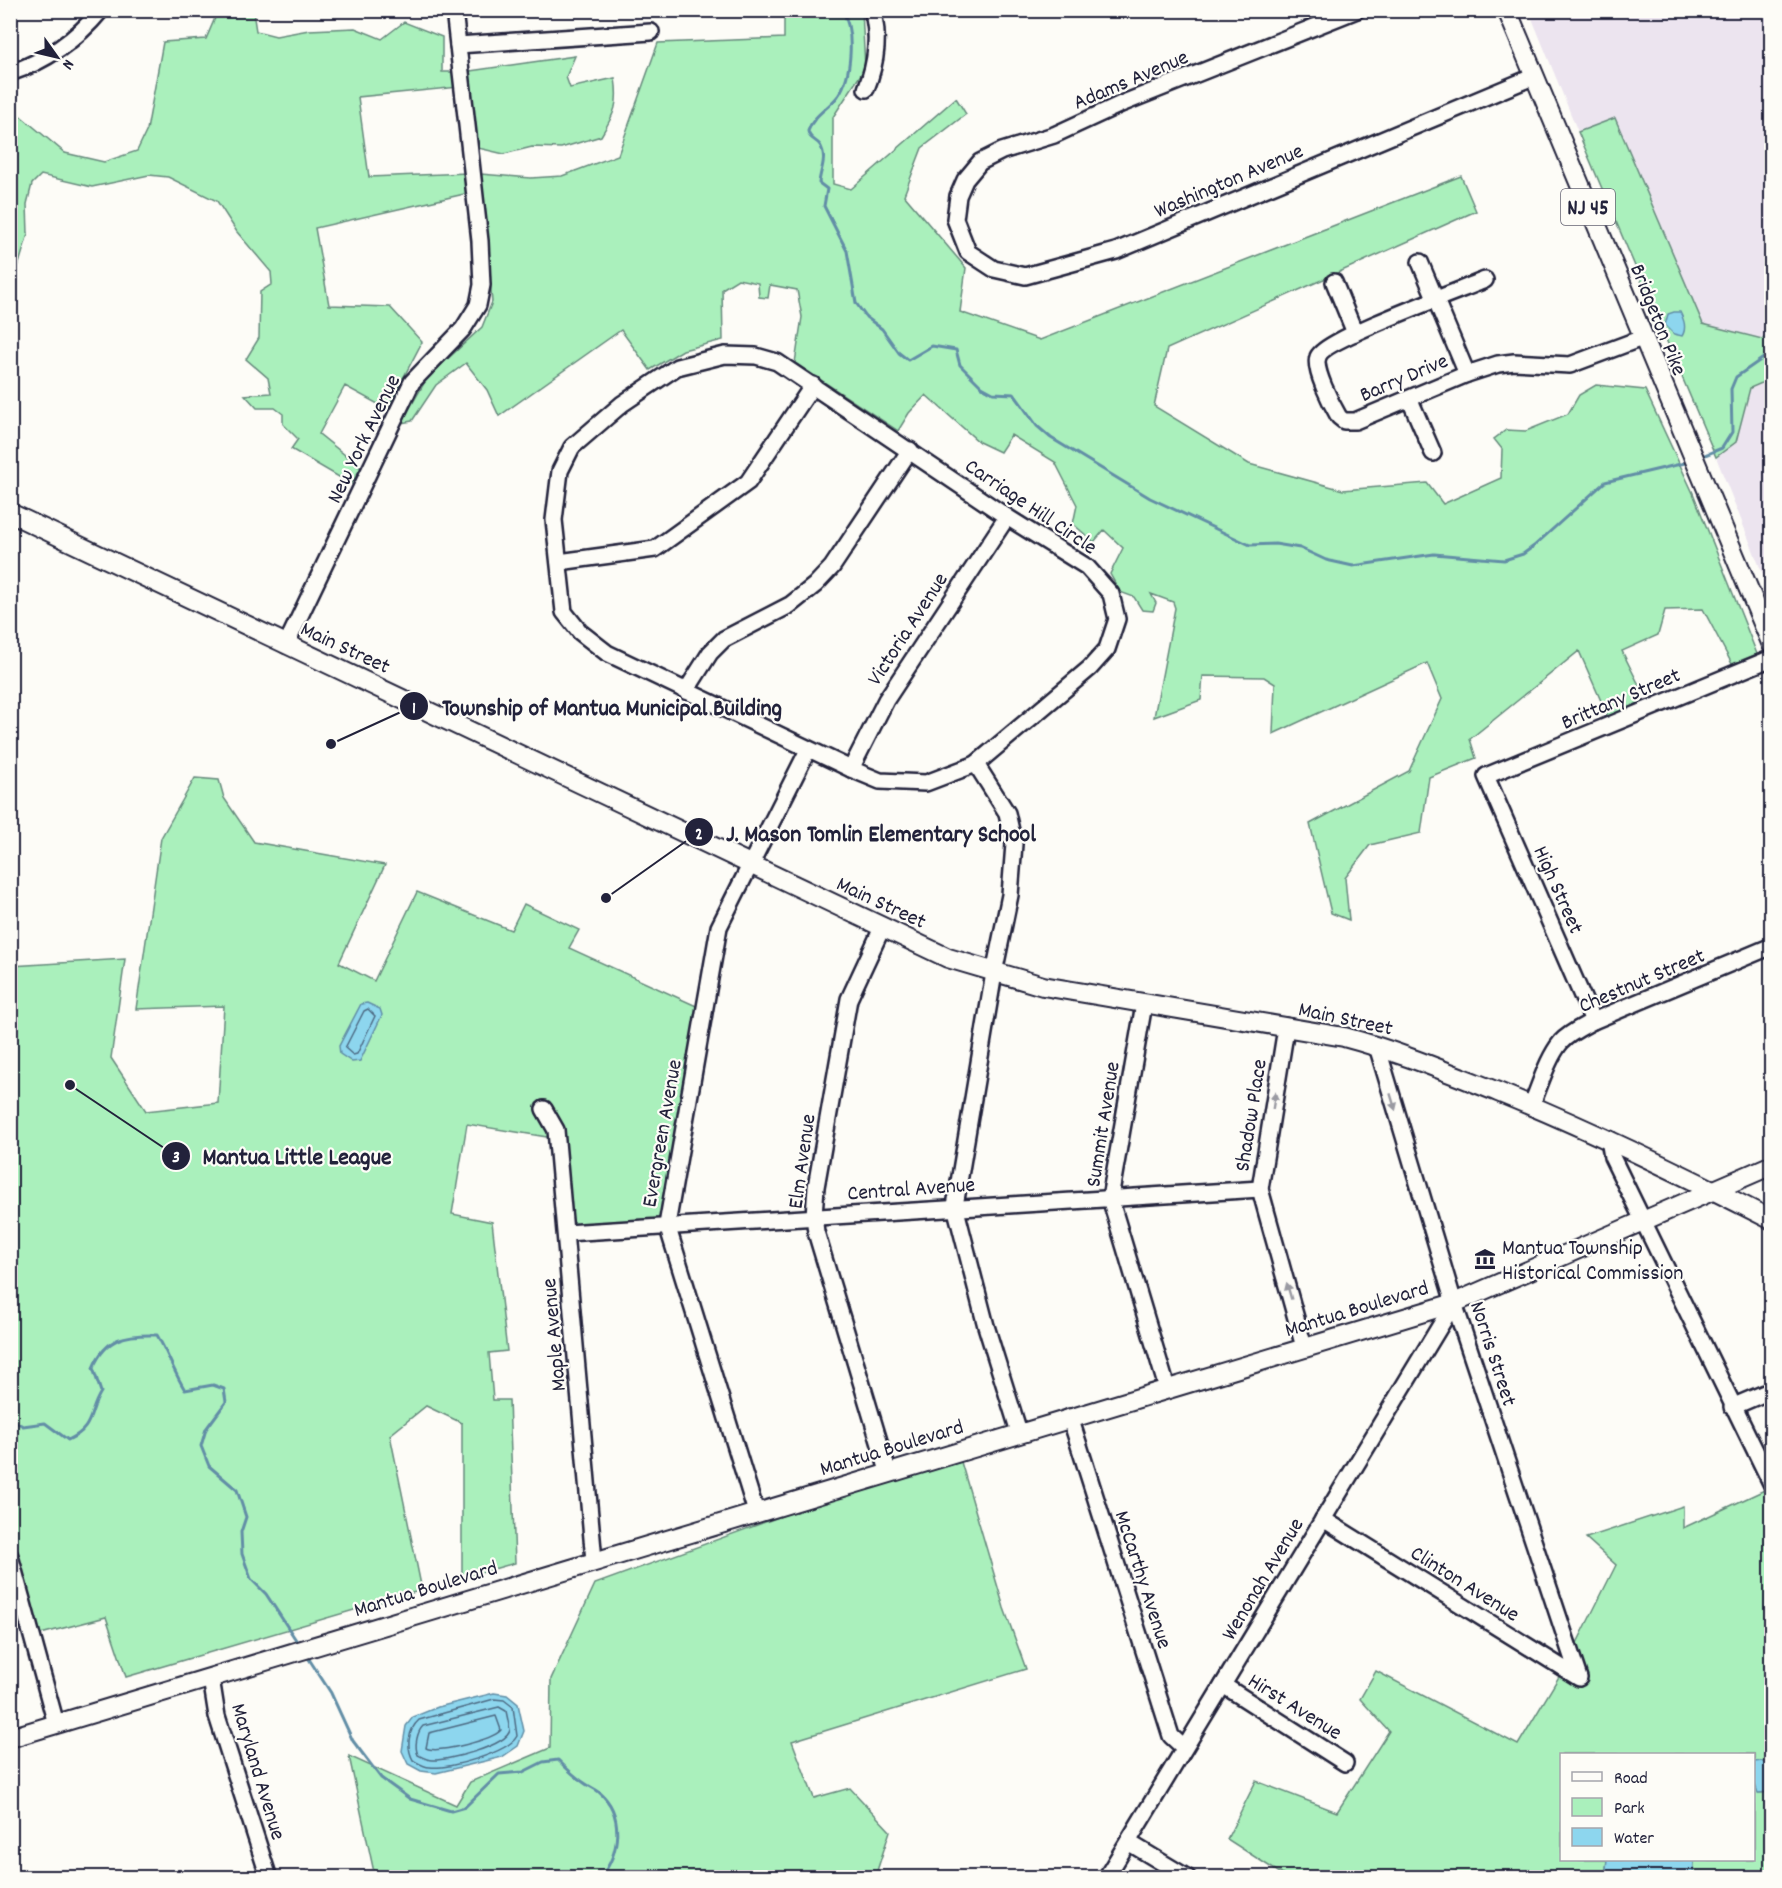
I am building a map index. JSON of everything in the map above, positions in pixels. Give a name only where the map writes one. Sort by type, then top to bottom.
[{"type":"main road","name":"Bridgeton Pike","points":[[1507,10],[1772,645]]},
{"type":"main road","name":"Main Street","points":[[10,513],[948,958],[1043,986],[1344,1037],[1377,1046],[1609,1139],[1772,1220]]},
{"type":"main road","name":"Mantua Boulevard","points":[[10,1738],[756,1512],[888,1471],[1017,1426],[1070,1417],[1454,1303],[1772,1165]]},
{"type":"main road","points":[[1670,1208],[1678,1190],[1672,1171]]},
{"type":"street","points":[[10,73],[51,55],[90,24],[101,10]]},
{"type":"street","name":"New York Avenue","points":[[286,645],[412,382],[463,329],[478,305],[482,285],[480,241],[454,10]]},
{"type":"street","points":[[866,89],[874,67],[876,38],[873,10]]},
{"type":"street","name":"Adams Avenue","points":[[955,219],[958,196],[965,180],[980,162],[1002,151],[1054,135],[1121,104],[1358,10]]},
{"type":"street","points":[[458,45],[651,32]]},
{"type":"street","name":"Washington Avenue","points":[[955,219],[968,252],[994,269],[1025,276],[1116,251],[1536,76]]},
{"type":"street","points":[[1420,262],[1467,374]]},
{"type":"street","name":"Barry Drive","points":[[1485,280],[1330,344],[1317,357],[1318,370],[1339,417],[1344,422],[1355,421],[1410,400],[1467,374],[1514,362],[1570,365],[1642,338]]},
{"type":"street","points":[[1334,282],[1354,333]]},
{"type":"street","name":"Carriage Hill Circle","points":[[725,355],[756,356],[777,362],[910,450],[1007,517],[1087,567],[1111,594],[1117,619],[1107,649],[1090,668],[976,764],[926,783],[898,784],[850,769],[607,653],[580,632],[564,612],[554,520],[560,471],[572,447],[622,404],[677,367],[725,355]]},
{"type":"street","points":[[559,562],[655,549],[748,482],[813,385]]},
{"type":"street","points":[[1410,400],[1433,453]]},
{"type":"street","points":[[686,691],[710,653],[724,639],[790,605],[816,585],[832,567],[910,450]]},
{"type":"street","name":"Victoria Avenue","points":[[850,769],[886,700],[1007,517]]},
{"type":"street","name":"Brittany Street","points":[[1486,776],[1772,658]]},
{"type":"street","name":"Evergreen Avenue","points":[[756,1512],[667,1225],[719,927],[808,750]]},
{"type":"street","points":[[976,764],[1007,813],[1014,844],[1010,895],[994,973],[955,1206],[986,1326],[1017,1426]]},
{"type":"street","name":"High Street","points":[[1486,776],[1593,1021]]},
{"type":"street","name":"Elm Avenue","points":[[882,928],[849,999],[816,1187],[814,1216],[816,1232],[888,1471]]},
{"type":"street","name":"Chestnut Street","points":[[1531,1106],[1561,1042],[1593,1021],[1772,946]]},
{"type":"street","name":"Summit Avenue","points":[[1144,1004],[1110,1198],[1167,1388]]},
{"type":"street","name":"Shadow Place","points":[[1286,1028],[1260,1189],[1304,1347]]},
{"type":"street","name":"Norris Street","points":[[1377,1046],[1454,1303],[1577,1671]]},
{"type":"street","name":"Maple Avenue","points":[[544,1109],[556,1130],[594,1561]]},
{"type":"street","points":[[1609,1139],[1612,1157],[1642,1221],[1772,1485]]},
{"type":"street","name":"Central Avenue","points":[[566,1233],[955,1206],[1260,1189]]},
{"type":"street","name":"Wenonah Avenue","points":[[1106,1878],[1454,1303]]},
{"type":"street","points":[[1732,1407],[1772,1390]]},
{"type":"street","name":"McCarthy Avenue","points":[[1070,1417],[1171,1736],[1184,1748]]},
{"type":"street","name":"Clinton Avenue","points":[[1323,1519],[1579,1678],[1577,1671]]},
{"type":"street","points":[[10,1556],[56,1724]]},
{"type":"street","name":"Maryland Avenue","points":[[211,1678],[218,1716],[269,1878]]},
{"type":"street","name":"Hirst Avenue","points":[[1223,1685],[1345,1763]]},
{"type":"street","points":[[1128,1842],[1188,1878]]},
{"type":"shaded area","points":[[1529,11],[1771,11],[1772,330],[1762,340],[1703,324],[1615,118],[1578,132]]},
{"type":"shaded area","points":[[1771,379],[1771,595],[1716,457],[1736,442],[1750,388]]},
{"type":"green space","points":[[218,11],[257,11],[254,18],[256,31],[276,36],[309,30],[355,28],[382,39],[404,22],[442,37],[442,72],[463,72],[575,56],[566,77],[570,88],[615,78],[615,108],[601,136],[561,148],[532,147],[504,154],[465,145],[459,87],[358,97],[369,177],[468,173],[531,178],[562,176],[618,155],[658,43],[784,38],[784,11],[862,11],[865,68],[833,117],[833,184],[851,189],[956,98],[966,114],[922,148],[904,195],[966,268],[960,312],[1040,340],[1461,176],[1476,211],[1167,349],[1154,406],[1249,464],[1343,490],[1427,483],[1443,504],[1501,478],[1502,449],[1494,439],[1506,430],[1526,431],[1568,414],[1579,395],[1596,385],[1645,390],[1693,493],[1757,654],[1732,664],[1703,609],[1665,610],[1658,635],[1622,651],[1638,683],[1643,702],[1609,719],[1579,651],[1470,739],[1476,758],[1429,777],[1421,833],[1370,845],[1345,878],[1349,920],[1331,913],[1310,824],[1409,771],[1442,699],[1427,663],[1273,734],[1275,684],[1264,677],[1203,676],[1201,700],[1154,717],[1175,608],[1173,602],[1151,594],[1156,603],[1153,611],[1142,610],[1134,597],[1120,592],[1110,574],[1123,548],[1104,530],[1094,542],[1073,524],[1077,505],[1055,462],[1011,435],[1000,452],[979,442],[926,395],[909,413],[898,431],[795,363],[802,317],[797,290],[770,285],[768,298],[759,297],[758,283],[738,279],[722,289],[723,340],[683,350],[650,370],[621,330],[499,416],[487,390],[466,363],[436,385],[412,421],[401,423],[427,378],[482,327],[492,302],[482,190],[315,228],[329,305],[390,307],[422,342],[387,409],[345,386],[319,434],[361,468],[351,484],[291,449],[298,439],[283,424],[283,414],[275,408],[257,408],[245,395],[271,393],[268,378],[246,359],[259,338],[260,292],[272,284],[271,272],[237,232],[217,201],[168,177],[149,175],[92,187],[41,175],[32,184],[27,204],[28,234],[18,267],[11,329],[11,108],[65,153],[104,162],[137,151],[147,130],[163,42],[206,39]]},
{"type":"green space","points":[[1615,118],[1703,324],[1762,339],[1771,330],[1771,379],[1750,388],[1736,442],[1716,457],[1578,132]]},
{"type":"green space","points":[[195,778],[219,780],[224,798],[254,842],[385,865],[339,963],[374,981],[417,892],[511,930],[524,904],[579,930],[569,948],[705,1010],[672,1227],[569,1231],[559,1139],[467,1124],[452,1214],[492,1222],[507,1351],[489,1353],[493,1400],[509,1400],[515,1563],[462,1578],[462,1423],[426,1406],[390,1435],[422,1590],[126,1677],[106,1617],[33,1636],[26,1608],[11,1613],[11,966],[125,959],[111,1058],[146,1111],[218,1103],[224,1006],[136,1009],[161,838]]},
{"type":"green space","points":[[961,1462],[1004,1608],[1026,1669],[792,1741],[814,1798],[850,1788],[890,1831],[875,1877],[375,1877],[349,1756],[456,1805],[470,1782],[550,1748],[551,1679],[595,1584],[837,1496]]},
{"type":"green space","points":[[1771,1487],[1771,1760],[1755,1762],[1755,1753],[1560,1753],[1560,1861],[1607,1861],[1605,1877],[1286,1877],[1227,1839],[1256,1781],[1337,1812],[1389,1731],[1360,1699],[1376,1671],[1518,1745],[1566,1665],[1616,1565],[1586,1538],[1683,1506],[1683,1528]]},
{"type":"green space","points":[[1755,1784],[1759,1793],[1771,1792],[1771,1877],[1693,1878],[1694,1861],[1755,1861]]},
{"type":"water","points":[[1680,312],[1684,321],[1682,336],[1674,334],[1665,325],[1668,314]]},
{"type":"water","points":[[367,1003],[380,1009],[382,1015],[360,1061],[352,1062],[340,1054],[339,1046],[361,1004]]},
{"type":"water","points":[[494,1693],[507,1695],[518,1704],[524,1731],[518,1746],[502,1757],[436,1773],[421,1771],[408,1764],[402,1751],[406,1726],[413,1717],[438,1707]]},
{"type":"water","points":[[1771,1760],[1771,1792],[1758,1793],[1755,1785],[1755,1762]]},
{"type":"water","points":[[1607,1861],[1694,1861],[1693,1877],[1605,1877]]},
{"type":"waterway","points":[[842,10],[849,29],[850,41],[846,77],[838,96],[814,120],[808,131],[822,150],[823,159],[819,183],[827,189],[824,206],[847,251],[856,303],[866,317],[882,329],[899,353],[908,360],[932,346],[956,350],[960,365],[982,387],[993,393],[1014,394],[1037,426],[1051,438],[1150,498],[1250,545],[1275,544],[1300,548],[1326,560],[1353,566],[1434,554],[1504,560],[1523,554],[1534,546],[1605,482],[1689,462]]},
{"type":"waterway","points":[[1700,457],[1722,448],[1732,432],[1731,389],[1736,377],[1772,352]]},
{"type":"waterway","points":[[10,1419],[23,1426],[45,1423],[68,1440],[77,1435],[87,1425],[101,1392],[93,1368],[104,1350],[118,1340],[127,1337],[157,1335],[185,1390],[213,1385],[224,1389],[226,1402],[206,1429],[201,1446],[209,1466],[237,1490],[246,1517],[241,1532],[242,1554],[251,1579],[266,1594],[298,1643]]},
{"type":"waterway","points":[[307,1656],[331,1693],[353,1741],[381,1778],[410,1799],[451,1811],[465,1807],[499,1774],[523,1772],[543,1762],[558,1760],[576,1777],[599,1792],[613,1811],[617,1834],[615,1846],[612,1858],[600,1878]]},
{"type":"place","name":"Township of Mantua Municipal Building","points":[[331,744]]},
{"type":"place","name":"J. Mason Tomlin Elementary School","points":[[606,898]]},
{"type":"place","name":"Mantua Little League","points":[[70,1085]]},
{"type":"place","name":"Mantua Township Historical Commission","points":[[1485,1259]]}]
